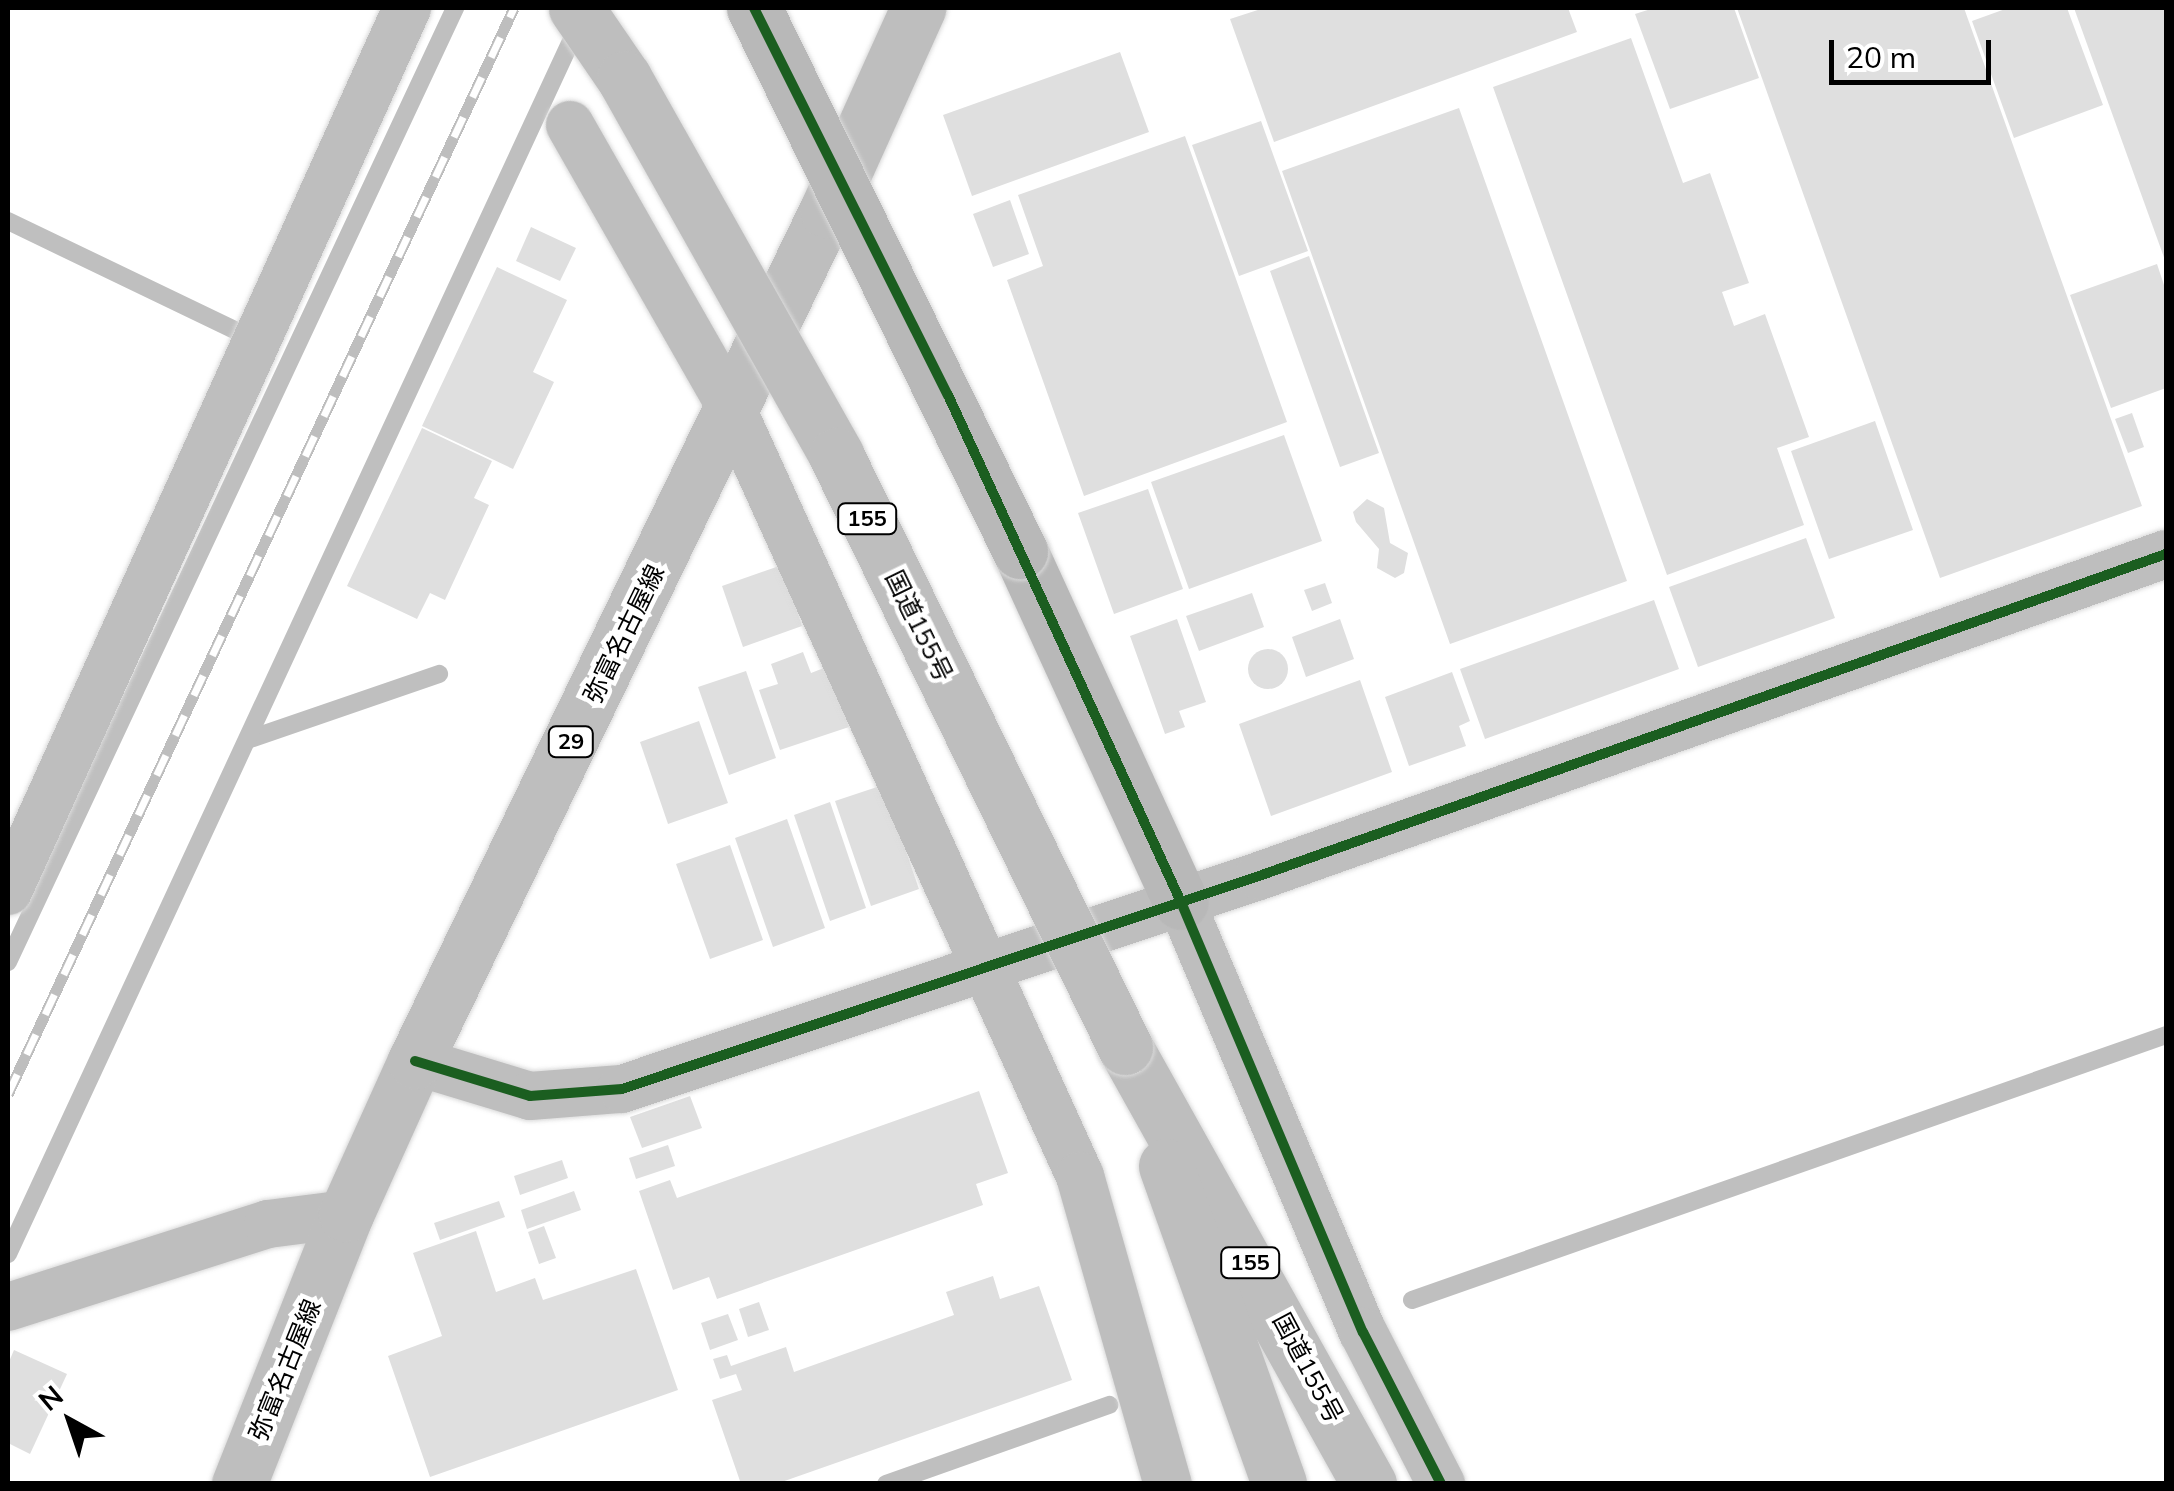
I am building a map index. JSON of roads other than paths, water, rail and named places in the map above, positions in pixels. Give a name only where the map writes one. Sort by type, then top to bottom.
[{"type":"main road","name":"国道155号","points":[[576,8],[624,78],[836,455],[1125,1047],[1369,1484]]},
{"type":"main road","name":"弥富名古屋線","points":[[240,1484],[346,1214],[416,1061],[732,409],[918,8]]},
{"type":"main road","name":"国道155号","points":[[1125,1047],[1279,1484]]},
{"type":"street","points":[[8,891],[407,8]]},
{"type":"street","points":[[754,8],[1020,551],[1181,902],[1364,1332],[1441,1484]]},
{"type":"street","points":[[570,125],[732,409],[1080,1176],[1168,1484]]},
{"type":"street","points":[[416,1061],[530,1096],[622,1089],[1181,902],[2166,554]]},
{"type":"street","points":[[8,1307],[268,1224],[346,1214]]},
{"type":"waterway","points":[[8,962],[455,8]]},
{"type":"waterway","points":[[8,1254],[578,26]]},
{"type":"waterway","points":[[8,221],[243,334]]},
{"type":"waterway","points":[[250,739],[439,674]]},
{"type":"waterway","points":[[1412,1300],[2166,1035]]},
{"type":"waterway","points":[[886,1484],[1109,1405]]},
{"type":"railway","points":[[8,1094],[514,8]]}]
